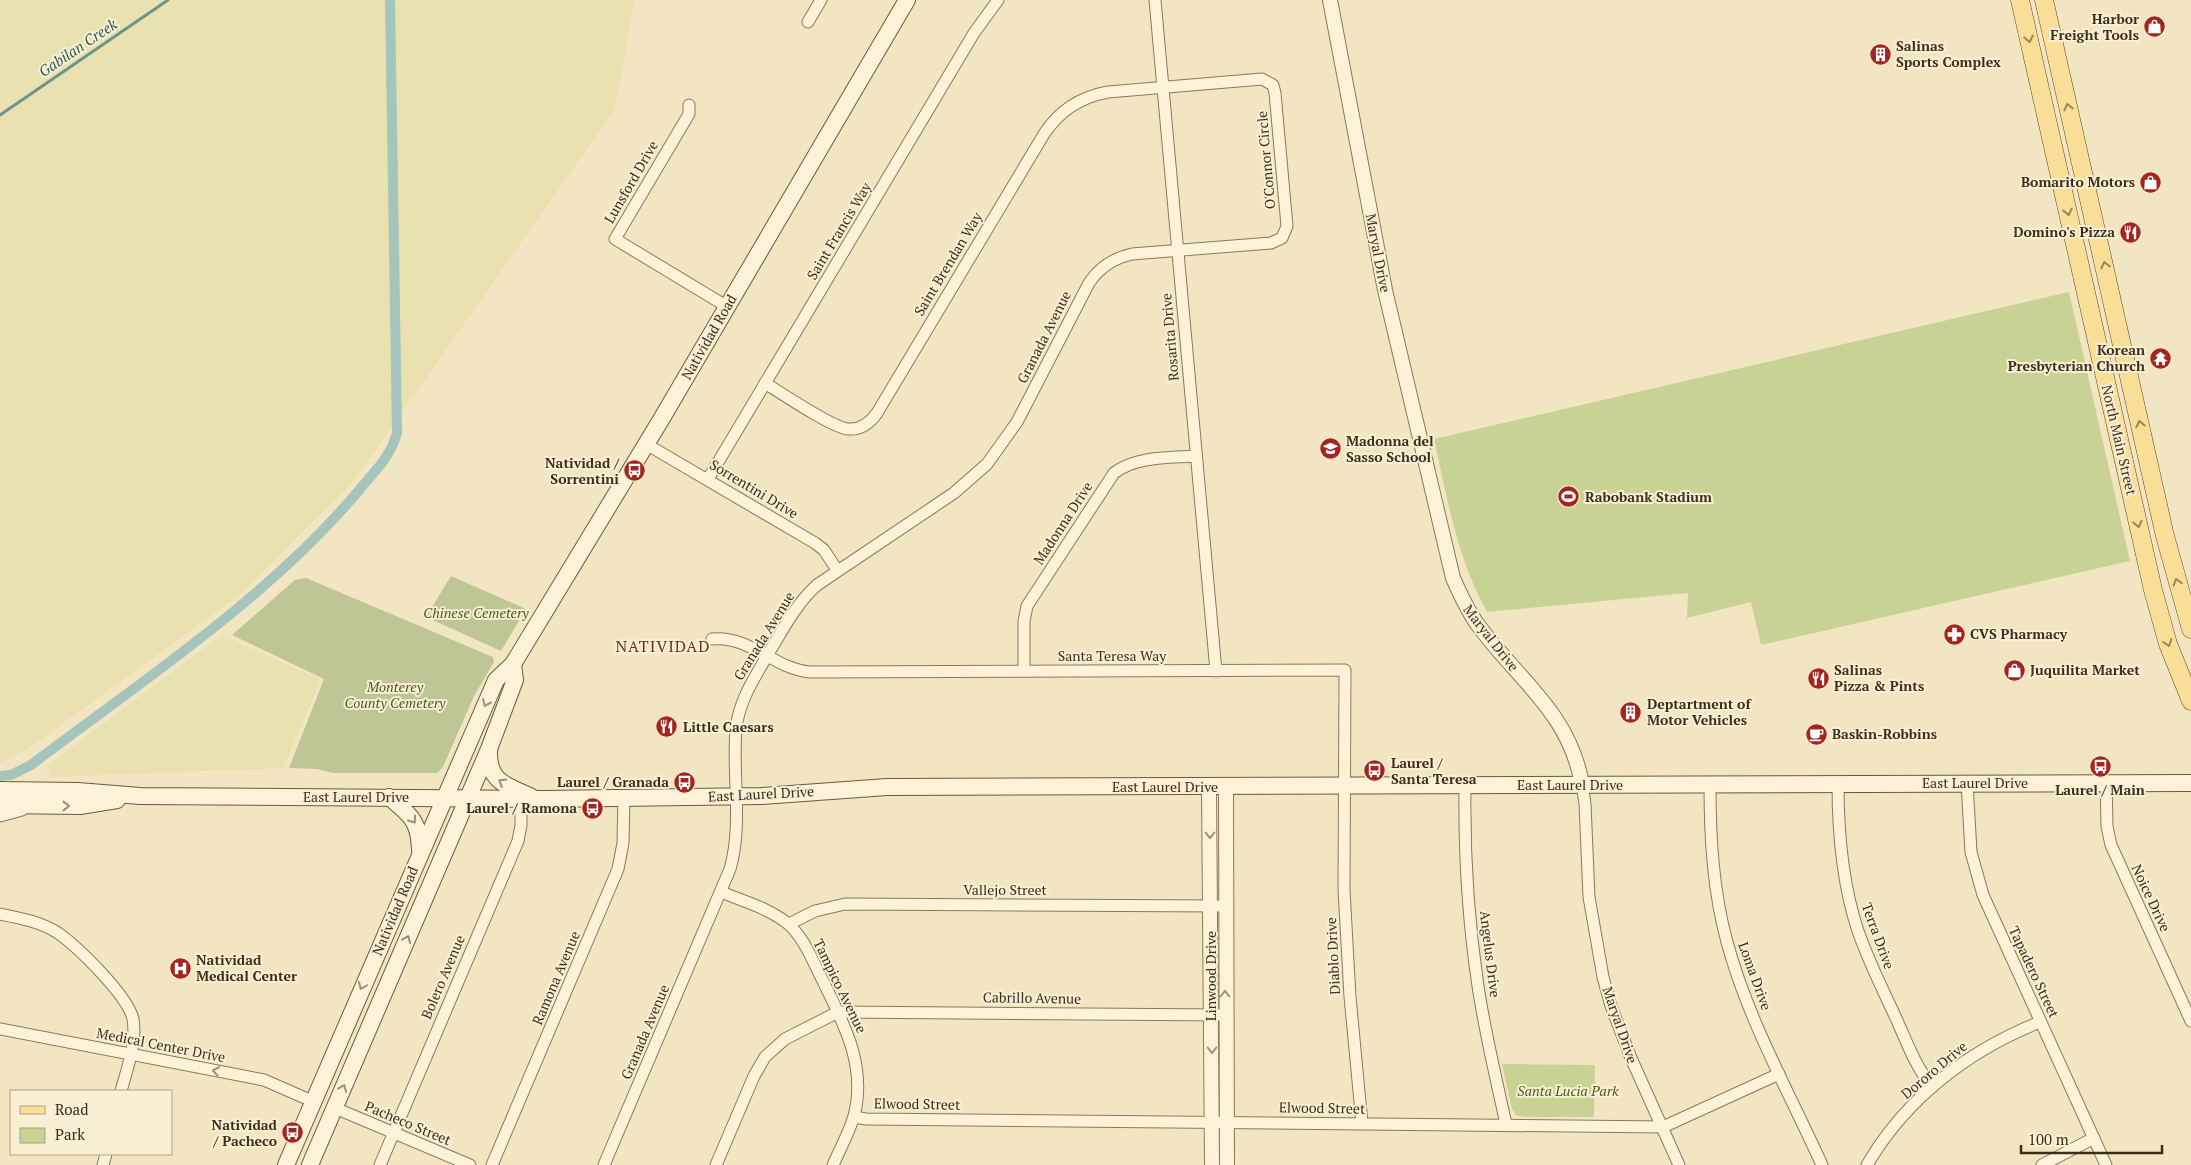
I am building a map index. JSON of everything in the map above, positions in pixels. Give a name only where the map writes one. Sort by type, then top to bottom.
[{"type":"main road","name":"North Main Street","points":[[2020,0],[2152,584],[2168,644],[2191,701]]},
{"type":"main road","name":"North Main Street","points":[[2044,0],[2165,536],[2191,629]]},
{"type":"main road","name":"Natividad Road","points":[[286,1165],[312,1101],[496,680],[513,664],[646,444],[906,3]]},
{"type":"main road","name":"Natividad Road","points":[[310,1165],[489,749],[514,680],[513,664]]},
{"type":"main road","points":[[489,749],[489,764],[494,777],[528,799]]},
{"type":"main road","name":"East Laurel Drive","points":[[0,790],[78,790],[140,796],[528,799],[736,796],[879,788],[2191,783]]},
{"type":"main road","name":"East Laurel Drive","points":[[0,805],[80,806],[140,796]]},
{"type":"main road","points":[[389,797],[416,823],[420,833],[420,852]]},
{"type":"main road","points":[[335,1108],[330,1106],[327,1097],[340,1065],[337,1044]]},
{"type":"street","points":[[808,22],[821,0]]},
{"type":"street","name":"Saint Francis Way","points":[[708,478],[974,33],[998,0]]},
{"type":"street","name":"Rosarita Drive","points":[[1154,0],[1216,671]]},
{"type":"street","name":"Maryal Drive","points":[[1330,0],[1385,290],[1453,578],[1464,602],[1479,626],[1558,721],[1575,754],[1585,804],[1587,880],[1598,955],[1620,1029],[1631,1058],[1664,1127],[1679,1165]]},
{"type":"street","name":"O'Connor Circle","points":[[1163,88],[1262,79],[1270,82],[1275,93],[1287,229],[1279,240],[1177,251]]},
{"type":"street","name":"Saint Brendan Way","points":[[765,383],[838,426],[853,429],[867,425],[882,405],[1050,124],[1069,107],[1091,96],[1108,92],[1163,88]]},
{"type":"street","name":"Lunsford Drive","points":[[689,105],[689,114],[615,239],[726,306]]},
{"type":"street","name":"Granada Avenue","points":[[604,1165],[721,892],[734,852],[737,719],[748,690],[801,601],[817,585],[837,570],[954,493],[974,477],[993,457],[1017,422],[1085,289],[1100,270],[1116,259],[1127,255],[1177,251]]},
{"type":"street","name":"Sorrentini Drive","points":[[646,444],[708,478],[815,543],[824,550],[837,570]]},
{"type":"street","name":"Madonna Drive","points":[[1024,672],[1023,626],[1027,606],[1111,477],[1123,466],[1140,461],[1196,456]]},
{"type":"street","name":"Santa Teresa Way","points":[[712,639],[730,639],[768,655],[790,668],[810,672],[1344,670],[1344,786]]},
{"type":"street","name":"Noice Drive","points":[[2106,782],[2107,826],[2111,845],[2191,1021]]},
{"type":"street","name":"Tapadero Street","points":[[1966,783],[1970,844],[1978,882],[1986,904],[2106,1165]]},
{"type":"street","name":"Loma Drive","points":[[1710,784],[1712,855],[1723,926],[1740,985],[1822,1165]]},
{"type":"street","name":"Terra Drive","points":[[1838,784],[1841,854],[1848,895],[1857,928],[1868,957],[1919,1069],[1932,1087]]},
{"type":"street","name":"Angelus Drive","points":[[1465,785],[1466,871],[1473,951],[1486,1030],[1506,1124]]},
{"type":"street","name":"Diablo Drive","points":[[1344,786],[1344,890],[1350,997],[1362,1123]]},
{"type":"street","name":"Linwood Drive","points":[[1209,787],[1211,906],[1226,1122],[1226,1165]]},
{"type":"street","name":"Linwood Drive","points":[[1212,1165],[1211,1122],[1225,906],[1226,787]]},
{"type":"street","name":"Ramona Avenue","points":[[492,1165],[618,869],[623,843],[624,797]]},
{"type":"street","name":"Bolero Avenue","points":[[380,1165],[518,841],[528,799]]},
{"type":"street","points":[[0,816],[45,806]]},
{"type":"street","name":"Tampico Avenue","points":[[721,892],[771,913],[788,924],[802,942],[838,1012],[852,1044],[856,1062],[857,1087],[854,1117],[833,1165]]},
{"type":"street","name":"Vallejo Street","points":[[788,924],[815,911],[845,904],[1225,906]]},
{"type":"street","points":[[0,914],[28,920],[58,933],[80,951],[126,1002],[132,1018],[133,1033],[121,1090]]},
{"type":"street","points":[[716,1165],[757,1070],[765,1056],[786,1039],[838,1012]]},
{"type":"street","name":"Cabrillo Avenue","points":[[838,1012],[1219,1015]]},
{"type":"street","name":"Dororo Drive","points":[[1867,1165],[1897,1122],[1932,1087],[1977,1053],[2014,1032],[2040,1022]]},
{"type":"street","name":"Medical Center Drive","points":[[0,1030],[264,1080],[312,1101]]},
{"type":"street","name":"Elwood Street","points":[[854,1117],[893,1119],[1664,1127],[1779,1074]]},
{"type":"street","name":"Pacheco Street","points":[[335,1108],[470,1165]]},
{"type":"street","points":[[2042,1165],[2094,1138]]},
{"type":"shaded area","points":[[0,0],[634,0],[615,109],[351,485],[242,593],[29,748],[0,763]]},
{"type":"shaded area","points":[[222,635],[321,680],[283,768],[51,777],[47,766]]},
{"type":"green space","points":[[2069,292],[2130,561],[1761,645],[1751,602],[1687,618],[1688,593],[1487,612],[1460,549],[1434,439]]},
{"type":"green space","name":"Chinese Cemetery","points":[[451,576],[526,609],[501,651],[426,617]]},
{"type":"green space","name":"Monterey County Cemetery","points":[[306,578],[493,657],[494,662],[474,696],[443,767],[437,773],[333,773],[317,769],[289,768],[324,679],[232,635],[295,580]]},
{"type":"green space","name":"Santa Lucia Park","points":[[1502,1064],[1595,1065],[1594,1117],[1524,1117],[1516,1115],[1512,1109]]},
{"type":"waterway","name":"Gabilan Creek","points":[[0,115],[168,0]]},
{"type":"waterway","points":[[0,776],[11,775],[31,765],[204,636],[246,601],[325,528],[377,469],[391,449],[397,433],[390,0]]},
{"type":"place","name":"Harbor Freight Tools","points":[[2155,27]]},
{"type":"place","name":"Salinas Sports Complex","points":[[1880,54]]},
{"type":"place","name":"Bomarito Motors","points":[[2151,182]]},
{"type":"place","name":"Domino's Pizza","points":[[2131,232]]},
{"type":"place","name":"Korean Presbyterian Church","points":[[2161,358]]},
{"type":"place","name":"Madonna del Sasso School","points":[[1330,449]]},
{"type":"place","name":"Natividad / Sorrentini","points":[[635,471]]},
{"type":"place","name":"Rabobank Stadium","points":[[1569,497]]},
{"type":"place","name":"CVS Pharmacy","points":[[1954,634]]},
{"type":"place","name":"Juquilita Market","points":[[2014,670]]},
{"type":"place","name":"Salinas Pizza & Pints","points":[[1818,678]]},
{"type":"place","name":"Deptartment of Motor Vehicles","points":[[1631,712]]},
{"type":"place","name":"Little Caesars","points":[[667,727]]},
{"type":"place","name":"Baskin-Robbins","points":[[1816,734]]},
{"type":"place","name":"Laurel / Main","points":[[2100,767]]},
{"type":"place","name":"Laurel / Santa Teresa","points":[[1375,771]]},
{"type":"place","name":"Laurel / Granada","points":[[685,782]]},
{"type":"place","name":"Laurel / Ramona","points":[[593,808]]},
{"type":"place","name":"Natividad Medical Center","points":[[180,968]]},
{"type":"place","name":"Natividad / Pacheco","points":[[293,1133]]},
{"type":"district","name":"NATIVIDAD","points":[[663,646]]}]
